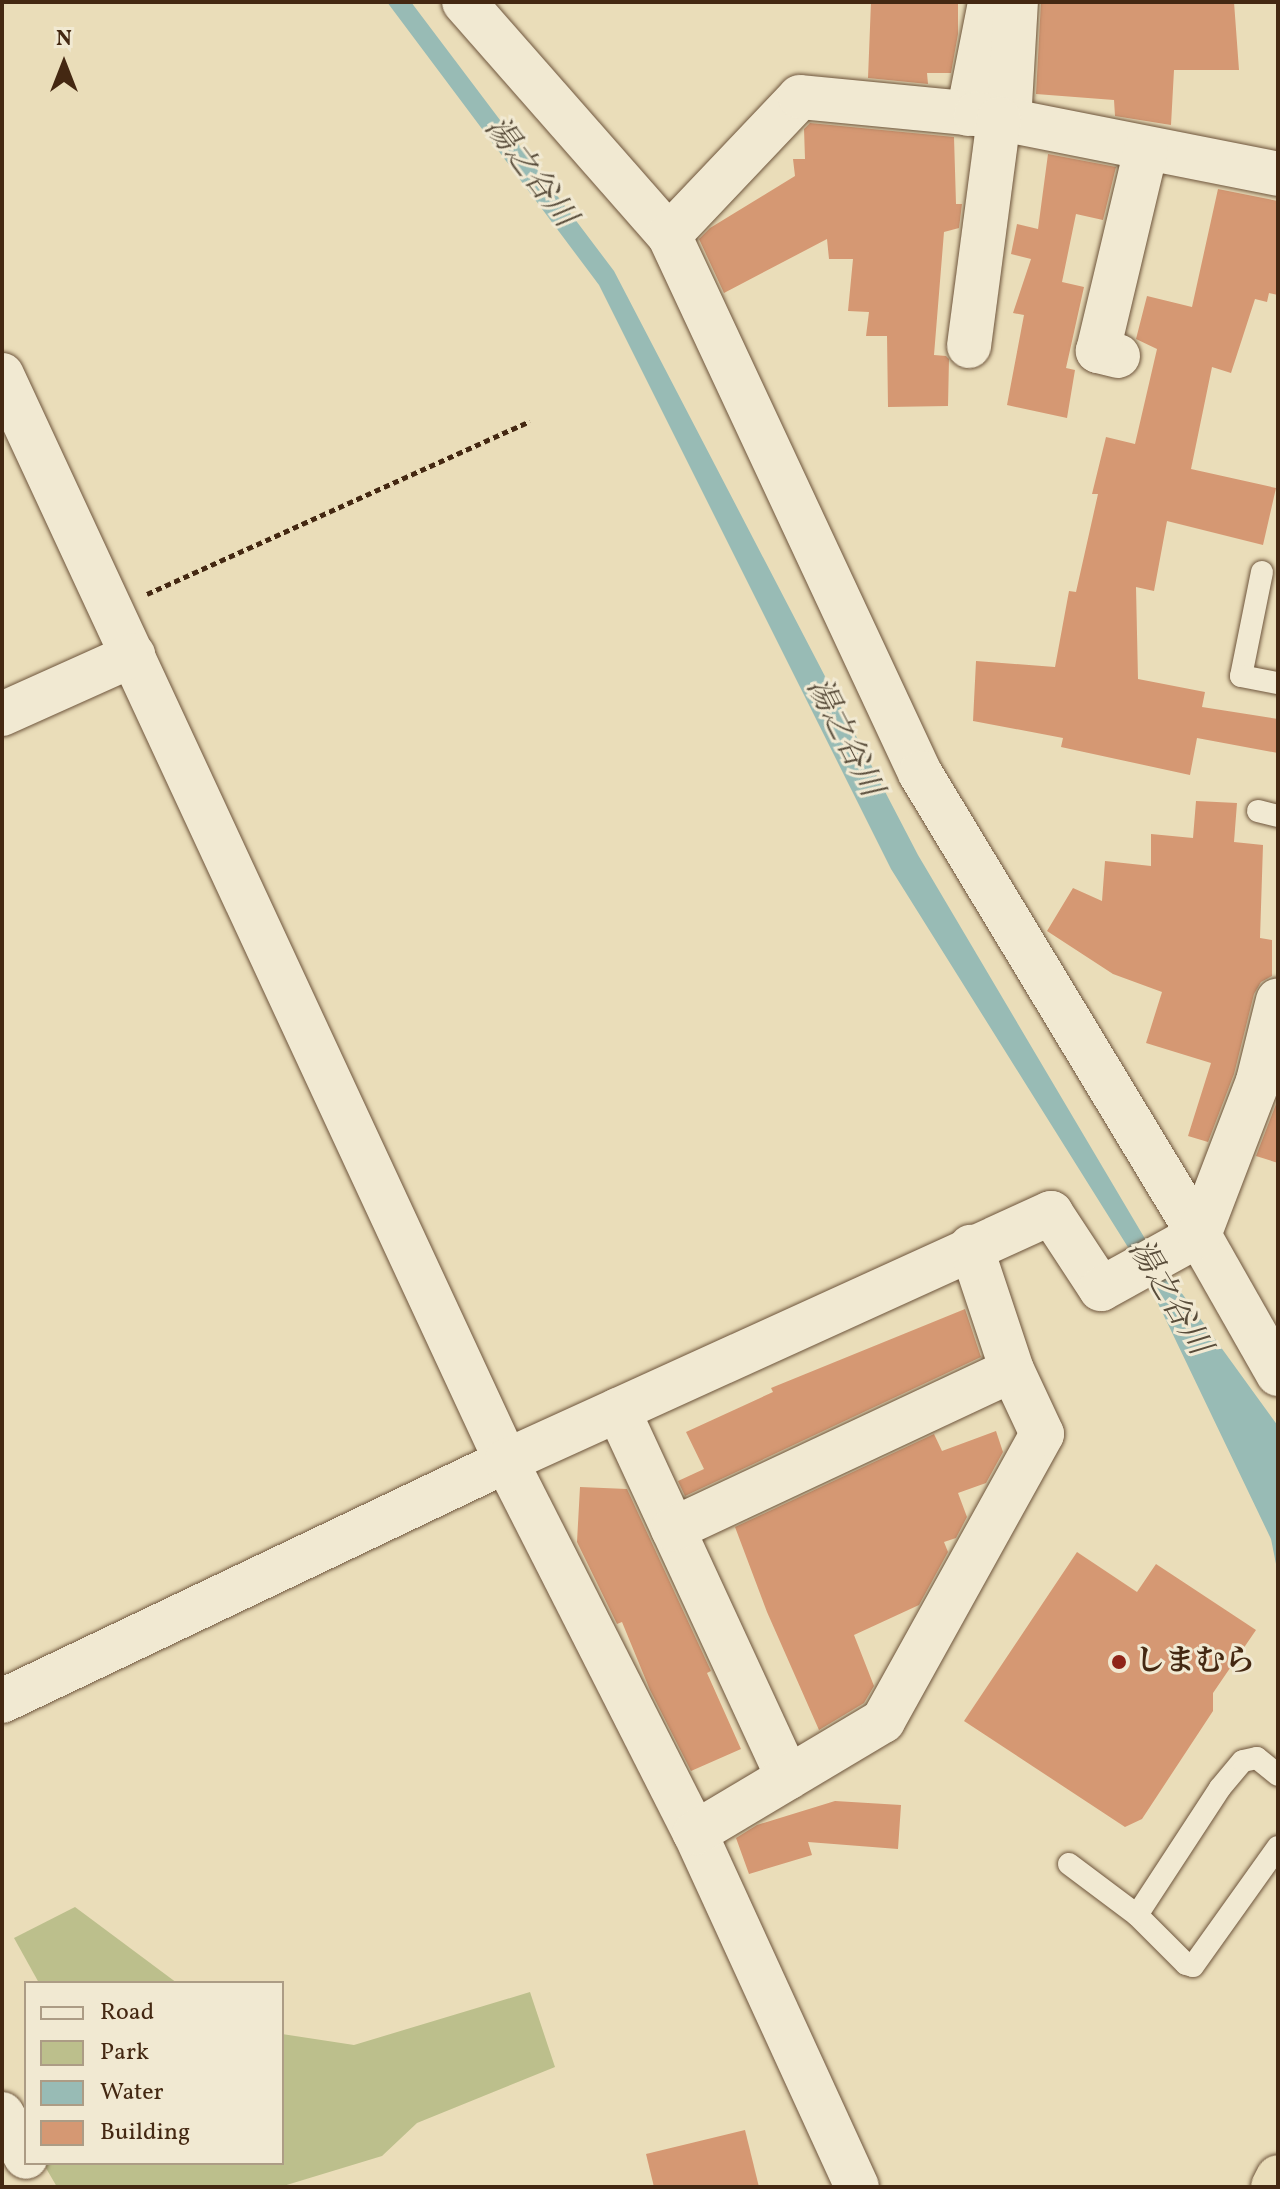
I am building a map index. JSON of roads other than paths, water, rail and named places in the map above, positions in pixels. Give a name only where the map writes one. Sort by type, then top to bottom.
[{"type":"highway","points":[[1273,2187],[1278,2177]]},
{"type":"street","points":[[464,2],[669,235],[920,773],[1199,1235],[1278,1374]]},
{"type":"street","points":[[969,346],[1002,5]]},
{"type":"street","points":[[669,235],[800,97],[992,118],[1278,174]]},
{"type":"street","points":[[1118,356],[1098,351],[1146,150]]},
{"type":"street","points":[[2,375],[506,1461],[695,1833],[857,2187]]},
{"type":"street","points":[[2,714],[133,655]]},
{"type":"street","points":[[2,1701],[506,1461],[1051,1213],[1101,1289],[1199,1235],[1258,1081],[1278,1000]]},
{"type":"street","points":[[695,1833],[883,1721],[1042,1434],[1012,1370],[971,1247]]},
{"type":"street","points":[[673,1529],[1012,1370]]},
{"type":"street","points":[[618,1410],[788,1778]]},
{"type":"street","points":[[2,2114],[24,2152]]},
{"type":"street","points":[[2,2166],[24,2157]]},
{"type":"street","points":[[30,2165],[43,2187]]},
{"type":"lane","points":[[1262,572],[1241,676],[1278,683]]},
{"type":"lane","points":[[1137,1915],[1220,1788],[1243,1761],[1257,1758],[1278,1775]]},
{"type":"lane","points":[[1069,1864],[1137,1915],[1186,1964],[1193,1966],[1277,1844]]},
{"type":"water","name":"湯之谷川","points":[[387,2],[411,2],[614,271],[918,855],[1157,1259],[1278,1426],[1278,1574],[1271,1539],[1141,1268],[891,869],[599,285]]},
{"type":"place","name":"しまむら","points":[[1119,1662]]}]
